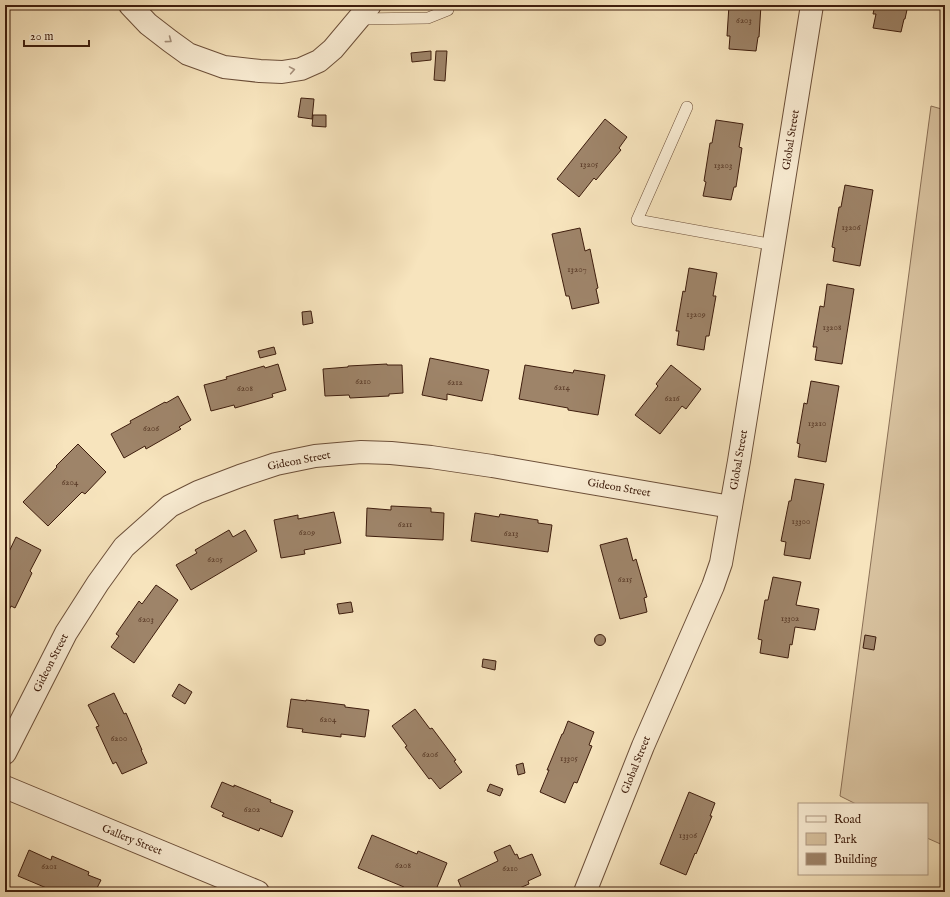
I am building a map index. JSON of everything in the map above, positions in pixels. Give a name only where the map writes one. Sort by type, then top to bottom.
[{"type":"street","points":[[130,5],[148,24],[188,54],[224,67],[282,72],[301,69],[318,61],[333,49],[364,12]]},
{"type":"street","name":"Global Street","points":[[585,892],[643,746],[713,586],[721,563],[739,461],[812,5]]},
{"type":"street","name":"Gideon Street","points":[[5,753],[66,633],[98,583],[124,547],[170,506],[198,492],[240,476],[276,464],[315,456],[361,452],[392,453],[477,464],[731,507]]},
{"type":"street","name":"Gallery Street","points":[[5,787],[258,892]]},
{"type":"lane","points":[[364,12],[428,18],[448,10],[450,5]]},
{"type":"lane","points":[[687,107],[637,220],[774,245]]},
{"type":"green space","points":[[931,106],[945,110],[945,846],[928,838],[928,803],[854,803],[840,796]]},
{"type":"building","points":[[729,5],[761,5],[759,37],[756,51],[729,49],[730,36],[727,36]]},
{"type":"building","points":[[875,5],[908,5],[901,32],[873,28],[876,14],[873,14]]},
{"type":"building","points":[[431,51],[431,60],[412,62],[411,53]]},
{"type":"building","points":[[436,51],[447,51],[445,81],[434,80]]},
{"type":"building","points":[[301,98],[314,99],[312,119],[298,117]]},
{"type":"building","points":[[313,115],[326,115],[326,127],[312,126]]},
{"type":"building","points":[[605,119],[627,137],[619,148],[621,150],[596,180],[594,178],[579,197],[557,179]]},
{"type":"building","points":[[716,120],[743,124],[739,147],[742,148],[736,187],[734,187],[731,200],[703,196],[710,143],[712,143]]},
{"type":"building","points":[[845,185],[873,190],[860,266],[833,261],[835,248],[832,247],[839,207],[841,207]]},
{"type":"building","points":[[580,228],[585,251],[590,249],[598,288],[596,289],[599,303],[572,309],[569,296],[566,296],[552,234]]},
{"type":"building","points":[[689,268],[717,273],[713,296],[716,296],[709,336],[706,336],[704,350],[677,345],[679,331],[676,331],[683,291],[685,292]]},
{"type":"building","points":[[827,284],[854,289],[842,364],[815,360],[817,347],[813,347],[820,306],[824,307]]},
{"type":"building","points":[[311,311],[313,323],[303,325],[302,312]]},
{"type":"building","points":[[274,347],[276,354],[260,358],[258,351]]},
{"type":"building","points":[[430,358],[489,370],[482,401],[447,394],[447,400],[422,395]]},
{"type":"building","points":[[278,364],[286,390],[272,394],[273,397],[235,408],[234,405],[211,411],[204,385],[227,379],[226,377],[264,366],[265,368]]},
{"type":"building","points":[[387,364],[402,365],[403,393],[389,394],[389,396],[350,398],[349,395],[325,396],[323,369]]},
{"type":"building","points":[[525,365],[573,373],[574,370],[605,375],[598,415],[519,399]]},
{"type":"building","points":[[671,365],[701,389],[686,409],[682,406],[660,434],[635,415],[658,386],[656,384]]},
{"type":"building","points":[[811,381],[839,386],[826,462],[798,457],[800,444],[797,443],[804,403],[807,404]]},
{"type":"building","points":[[178,396],[191,420],[179,427],[181,429],[146,449],[145,446],[124,458],[111,434],[131,423],[130,421]]},
{"type":"building","points":[[78,444],[106,472],[85,494],[82,492],[48,526],[23,502]]},
{"type":"building","points":[[795,479],[824,484],[810,559],[784,555],[786,542],[781,541]]},
{"type":"building","points":[[391,506],[431,508],[431,512],[444,513],[443,540],[366,536],[367,508],[391,510]]},
{"type":"building","points":[[334,512],[341,543],[304,550],[305,554],[281,558],[274,520],[298,515],[298,519]]},
{"type":"building","points":[[475,513],[499,517],[500,514],[538,520],[538,523],[552,525],[548,552],[471,541]]},
{"type":"building","points":[[229,530],[233,537],[245,530],[257,551],[191,590],[176,565],[197,553],[195,550]]},
{"type":"building","points":[[16,537],[41,550],[30,571],[32,573],[15,608],[11,606],[5,618],[5,557],[6,558]]},
{"type":"building","points":[[627,538],[633,561],[636,559],[647,597],[644,598],[647,612],[620,619],[600,545]]},
{"type":"building","points":[[773,577],[801,582],[796,605],[819,609],[815,630],[795,627],[788,658],[760,653],[762,640],[758,639],[765,600],[768,600]]},
{"type":"building","points":[[156,585],[178,600],[134,663],[111,647],[119,636],[116,634],[139,601],[142,604]]},
{"type":"building","points":[[351,602],[353,612],[339,614],[337,604]]},
{"type":"building","points":[[600,634],[604,636],[606,640],[604,644],[600,646],[596,644],[594,640],[596,636]]},
{"type":"building","points":[[865,635],[876,637],[874,650],[863,648]]},
{"type":"building","points":[[483,659],[496,661],[495,670],[482,667]]},
{"type":"building","points":[[179,684],[192,692],[185,704],[172,696]]},
{"type":"building","points":[[114,693],[124,714],[126,713],[147,763],[122,774],[116,762],[113,764],[96,727],[99,726],[88,705]]},
{"type":"building","points":[[291,699],[345,705],[345,707],[369,710],[365,737],[341,734],[341,737],[302,732],[303,729],[287,727]]},
{"type":"building","points":[[415,709],[430,729],[432,728],[456,760],[454,761],[462,772],[440,789],[431,778],[429,779],[405,747],[407,746],[392,726]]},
{"type":"building","points":[[568,721],[594,732],[589,745],[592,746],[577,783],[574,782],[565,803],[540,792],[549,770],[547,770]]},
{"type":"building","points":[[523,763],[525,773],[518,775],[516,765]]},
{"type":"building","points":[[222,782],[234,787],[234,785],[271,800],[270,802],[293,811],[282,837],[260,828],[259,831],[222,816],[224,813],[211,807]]},
{"type":"building","points":[[490,784],[503,789],[500,796],[487,791]]},
{"type":"building","points":[[689,792],[715,803],[710,816],[712,816],[686,875],[660,864]]},
{"type":"building","points":[[372,835],[417,854],[418,851],[447,863],[435,892],[410,892],[403,889],[404,887],[358,868]]},
{"type":"building","points":[[5,843],[9,844],[5,853]]},
{"type":"building","points":[[510,845],[515,855],[517,854],[519,859],[532,854],[541,875],[528,881],[529,884],[510,892],[463,892],[458,880],[498,861],[494,852]]},
{"type":"building","points":[[29,850],[51,860],[52,856],[89,872],[88,875],[101,880],[95,892],[56,892],[18,876]]}]
